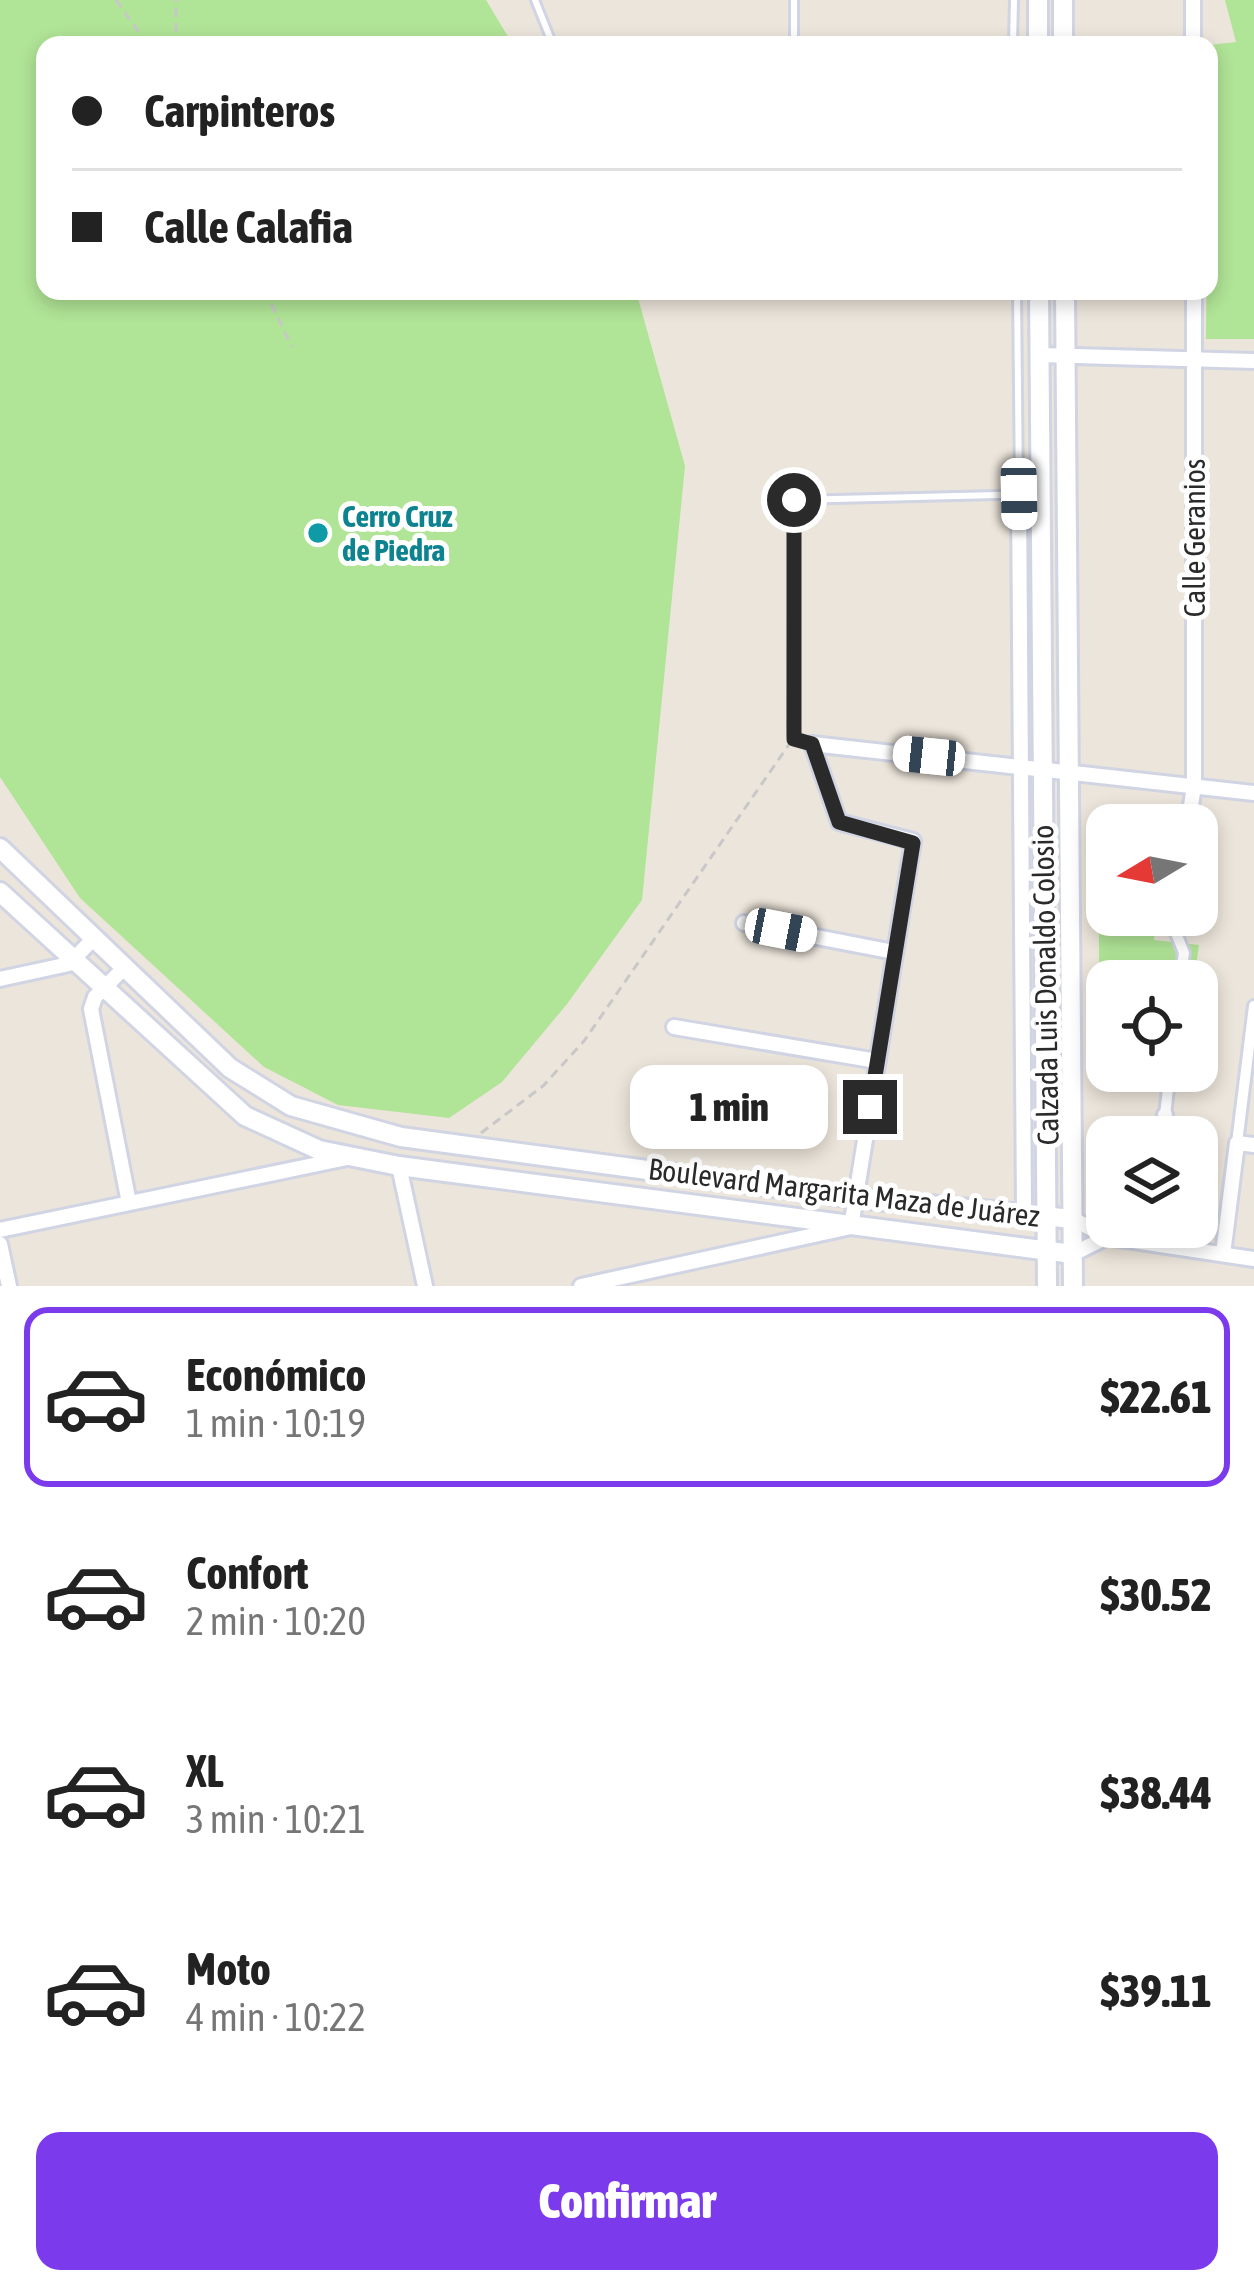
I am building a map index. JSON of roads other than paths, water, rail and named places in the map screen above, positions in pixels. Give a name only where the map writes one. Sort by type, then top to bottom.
[{"type":"main road","points":[[1037,0],[1038,36]]},
{"type":"main road","points":[[1063,0],[1063,36]]},
{"type":"main road","name":"Calzada Luis Donaldo Colosio","points":[[1040,300],[1029,494],[1041,683],[1032,767],[1048,1216],[1046,1286]]},
{"type":"main road","name":"Calzada Luis Donaldo Colosio","points":[[1066,300],[1073,1286]]},
{"type":"main road","name":"Boulevard Margarita Maza de Juárez","points":[[0,848],[230,1067],[291,1106],[336,1123],[856,1198],[1073,1219]]},
{"type":"main road","name":"Boulevard Margarita Maza de Juárez","points":[[0,892],[245,1116],[278,1134],[399,1166],[1073,1254]]},
{"type":"street","points":[[1192,0],[1193,36]]},
{"type":"street","name":"Calle Geranios","points":[[1191,804],[1194,300]]},
{"type":"street","points":[[1039,355],[1254,361]]},
{"type":"street","points":[[1024,1212],[1032,767],[1029,494]]},
{"type":"street","points":[[581,1286],[851,1227],[911,839],[839,822],[812,744],[1254,793]]},
{"type":"street","points":[[744,923],[894,952]]},
{"type":"street","points":[[0,979],[75,960],[94,938]]},
{"type":"street","points":[[125,967],[91,1009],[129,1203]]},
{"type":"street","points":[[1223,1254],[1254,1006]]},
{"type":"street","points":[[674,1028],[877,1061]]},
{"type":"street","points":[[1165,1115],[1168,1092]]},
{"type":"street","points":[[1237,1143],[1254,1145]]},
{"type":"street","points":[[0,1230],[352,1157]]},
{"type":"street","points":[[399,1166],[425,1286]]},
{"type":"street","points":[[1073,1219],[1086,1226]]},
{"type":"street","points":[[0,1244],[9,1286]]},
{"type":"street","points":[[1073,1254],[1086,1248]]},
{"type":"street","points":[[1180,1248],[1254,1259]]},
{"type":"lane","points":[[535,0],[550,36]]},
{"type":"lane","points":[[794,0],[794,36]]},
{"type":"lane","points":[[1013,36],[1014,0]]},
{"type":"lane","points":[[812,744],[794,739],[794,500],[1029,494],[1018,300]]},
{"type":"place","name":"Cerro Cruz de Piedra","points":[[318,533]]}]
